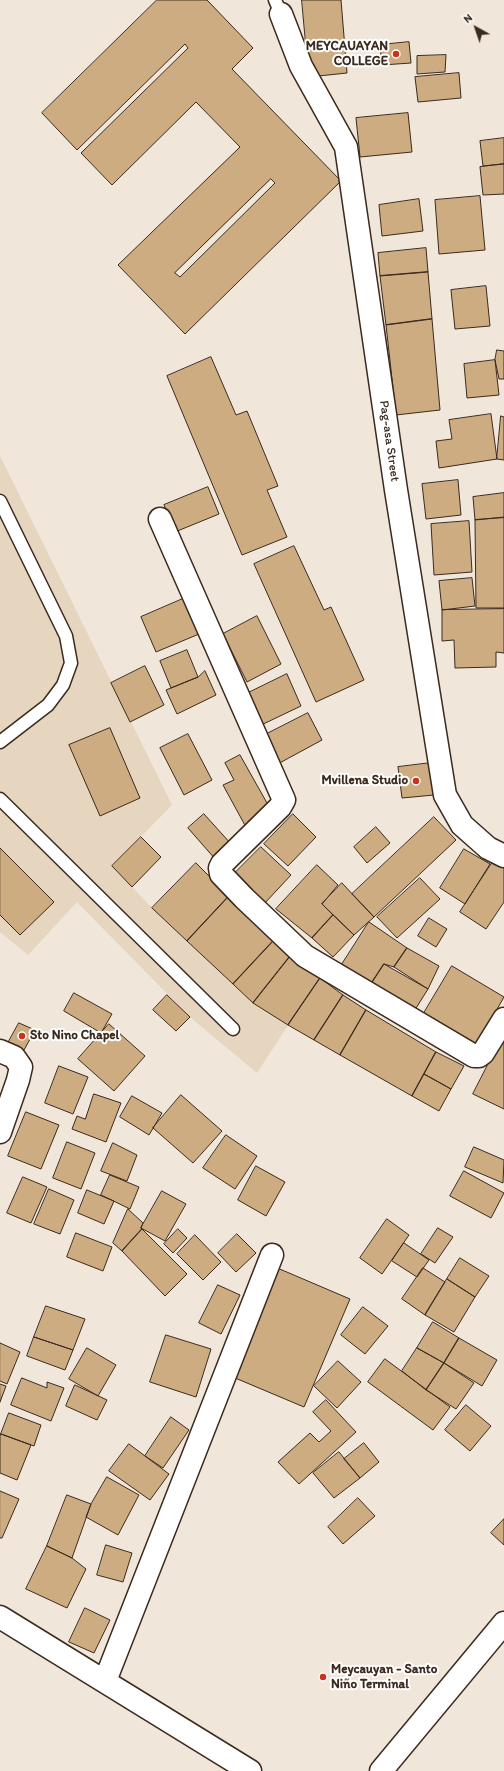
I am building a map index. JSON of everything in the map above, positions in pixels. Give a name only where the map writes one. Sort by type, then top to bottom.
[{"type":"street","name":"Pag-asa Street","points":[[278,7],[301,66],[346,147],[396,490],[445,795],[462,825],[488,848],[504,856]]},
{"type":"street","points":[[160,519],[284,800],[280,807],[222,864],[220,868],[221,874],[305,956],[474,1056],[479,1056],[483,1053],[504,1019]]},
{"type":"street","points":[[0,1051],[14,1057],[21,1067],[0,1132]]},
{"type":"street","points":[[105,1681],[272,1255]]},
{"type":"street","points":[[0,1617],[250,1771]]},
{"type":"street","points":[[381,1771],[504,1623]]},
{"type":"lane","points":[[0,501],[66,636],[71,663],[63,685],[48,705],[0,742]]},
{"type":"lane","points":[[0,799],[233,1029]]},
{"type":"shaded area","points":[[0,456],[172,805],[112,866],[152,908],[253,1003],[288,1025],[257,1073],[190,1017],[77,902],[28,955],[0,932]]},
{"type":"building","points":[[157,0],[207,0],[253,48],[232,69],[341,181],[185,334],[118,265],[240,147],[196,102],[112,185],[81,153],[188,48],[185,44],[77,150],[42,113]],"holes":[[[271,179],[275,183],[180,277],[175,273]]]},
{"type":"building","points":[[302,0],[341,0],[347,73],[309,77]]},
{"type":"building","name":"MEYCAUAYAN COLLEGE","points":[[409,42],[411,63],[382,65],[380,45]]},
{"type":"building","points":[[446,55],[445,72],[417,74],[417,56]]},
{"type":"building","points":[[459,73],[461,98],[418,102],[415,77]]},
{"type":"building","points":[[408,113],[412,152],[360,157],[356,118]]},
{"type":"building","points":[[504,138],[504,164],[483,166],[480,141]]},
{"type":"building","points":[[504,164],[504,194],[483,195],[480,167]]},
{"type":"building","points":[[480,196],[485,250],[439,254],[435,200]]},
{"type":"building","points":[[419,199],[423,231],[382,236],[379,205]]},
{"type":"building","points":[[426,248],[428,272],[380,276],[378,253]]},
{"type":"building","points":[[428,272],[432,319],[386,325],[380,276]]},
{"type":"building","points":[[486,286],[490,326],[455,329],[451,290]]},
{"type":"building","points":[[432,319],[440,410],[396,415],[386,325]]},
{"type":"building","points":[[497,350],[504,351],[504,379],[499,379],[495,360]]},
{"type":"building","points":[[211,357],[236,415],[247,411],[278,486],[267,490],[287,537],[242,555],[167,376]]},
{"type":"building","points":[[495,360],[499,395],[467,398],[464,364]]},
{"type":"building","points":[[491,414],[497,459],[439,468],[436,441],[452,439],[449,420]]},
{"type":"building","points":[[501,416],[504,417],[504,460],[497,459]]},
{"type":"building","points":[[458,480],[461,515],[426,519],[422,484]]},
{"type":"building","points":[[208,487],[219,514],[175,532],[164,505]]},
{"type":"building","points":[[504,493],[504,517],[475,520],[473,497]]},
{"type":"building","points":[[504,518],[504,608],[476,608],[475,520]]},
{"type":"building","points":[[469,521],[472,572],[434,575],[431,524]]},
{"type":"building","points":[[294,546],[324,610],[331,607],[364,680],[316,702],[254,564]]},
{"type":"building","points":[[472,578],[475,606],[442,610],[439,581]]},
{"type":"building","points":[[185,598],[199,634],[156,652],[141,617]]},
{"type":"building","points":[[504,609],[504,653],[496,652],[496,667],[455,668],[454,640],[442,641],[442,610]]},
{"type":"building","points":[[257,616],[281,664],[247,682],[223,634]]},
{"type":"building","points":[[187,650],[198,677],[171,688],[160,661]]},
{"type":"building","points":[[145,666],[164,705],[130,722],[111,683]]},
{"type":"building","points":[[205,671],[216,695],[177,714],[166,690],[198,677]]},
{"type":"building","points":[[287,674],[301,706],[257,727],[242,696]]},
{"type":"building","points":[[308,713],[322,740],[274,766],[259,738]]},
{"type":"building","points":[[110,728],[140,798],[100,816],[69,745]]},
{"type":"building","points":[[188,734],[212,780],[184,795],[160,748]]},
{"type":"building","points":[[240,755],[267,803],[247,829],[223,785],[234,780],[225,763]]},
{"type":"building","name":"Mvillena Studio","points":[[431,763],[434,795],[402,798],[398,767]]},
{"type":"building","points":[[204,814],[232,845],[216,860],[188,828]]},
{"type":"building","points":[[293,814],[316,837],[288,866],[264,844]]},
{"type":"building","points":[[434,817],[456,840],[374,917],[352,894]]},
{"type":"building","points":[[376,827],[390,843],[367,863],[354,847]]},
{"type":"building","points":[[141,837],[161,857],[132,887],[112,866]]},
{"type":"building","points":[[261,847],[291,875],[264,904],[233,875]]},
{"type":"building","points":[[0,848],[54,902],[20,935],[0,915]]},
{"type":"building","points":[[464,849],[490,864],[465,904],[440,888]]},
{"type":"building","points":[[494,860],[504,866],[504,902],[486,929],[460,912]]},
{"type":"building","points":[[196,863],[229,896],[187,941],[152,908]]},
{"type":"building","points":[[317,865],[338,885],[322,904],[333,915],[312,938],[276,909]]},
{"type":"building","points":[[420,878],[440,899],[397,938],[377,917]]},
{"type":"building","points":[[342,883],[374,917],[354,935],[322,904]]},
{"type":"building","points":[[229,896],[275,939],[233,984],[187,941]]},
{"type":"building","points":[[333,915],[354,935],[333,957],[312,938]]},
{"type":"building","points":[[429,918],[447,929],[436,947],[418,936]]},
{"type":"building","points":[[369,922],[407,948],[394,967],[384,964],[369,987],[339,969]]},
{"type":"building","points":[[275,939],[291,955],[253,1003],[233,984]]},
{"type":"building","points":[[407,948],[439,966],[428,989],[394,967]]},
{"type":"building","points":[[291,955],[320,978],[288,1025],[253,1003]]},
{"type":"building","points":[[384,964],[428,989],[413,1013],[369,987]]},
{"type":"building","points":[[452,966],[504,997],[477,1044],[424,1013]]},
{"type":"building","points":[[320,978],[343,995],[314,1040],[288,1025]]},
{"type":"building","points":[[74,993],[112,1014],[101,1033],[64,1011]]},
{"type":"building","points":[[167,995],[190,1017],[176,1031],[153,1010]]},
{"type":"building","points":[[343,995],[366,1010],[340,1055],[314,1040]]},
{"type":"building","points":[[366,1010],[436,1052],[412,1096],[340,1055]]},
{"type":"building","name":"Sto Nino Chapel","points":[[19,1023],[35,1030],[24,1050],[8,1043]]},
{"type":"building","points":[[109,1024],[145,1056],[114,1091],[78,1059]]},
{"type":"building","points":[[504,1033],[504,1109],[473,1094]]},
{"type":"building","points":[[436,1052],[464,1066],[451,1089],[424,1074]]},
{"type":"building","points":[[59,1066],[88,1077],[73,1114],[45,1103]]},
{"type":"building","points":[[424,1074],[451,1089],[439,1111],[412,1096]]},
{"type":"building","points":[[94,1094],[121,1103],[106,1142],[72,1129],[77,1116],[85,1119]]},
{"type":"building","points":[[181,1095],[222,1131],[193,1163],[153,1128]]},
{"type":"building","points":[[132,1096],[162,1113],[149,1135],[120,1117]]},
{"type":"building","points":[[26,1112],[59,1125],[41,1169],[8,1156]]},
{"type":"building","points":[[226,1135],[257,1156],[235,1189],[203,1168]]},
{"type":"building","points":[[67,1142],[95,1153],[81,1189],[53,1178]]},
{"type":"building","points":[[113,1143],[137,1155],[127,1181],[101,1171]]},
{"type":"building","points":[[474,1147],[504,1160],[503,1183],[465,1167]]},
{"type":"building","points":[[256,1166],[285,1182],[266,1216],[238,1200]]},
{"type":"building","points":[[464,1171],[504,1193],[491,1218],[450,1196]]},
{"type":"building","points":[[110,1175],[139,1187],[130,1209],[101,1195]]},
{"type":"building","points":[[23,1177],[47,1187],[31,1223],[7,1213]]},
{"type":"building","points":[[49,1189],[74,1200],[60,1234],[34,1224]]},
{"type":"building","points":[[87,1190],[114,1201],[104,1224],[78,1213]]},
{"type":"building","points":[[162,1191],[186,1204],[165,1241],[141,1228]]},
{"type":"building","points":[[128,1209],[143,1223],[142,1229],[122,1251],[113,1243]]},
{"type":"building","points":[[387,1219],[409,1235],[382,1274],[360,1258]]},
{"type":"building","points":[[438,1228],[453,1237],[435,1263],[421,1254]]},
{"type":"building","points":[[142,1229],[187,1274],[165,1296],[122,1251]]},
{"type":"building","points":[[178,1229],[187,1238],[173,1253],[164,1244]]},
{"type":"building","points":[[76,1233],[112,1247],[103,1271],[67,1257]]},
{"type":"building","points":[[237,1234],[256,1253],[236,1272],[218,1253]]},
{"type":"building","points":[[195,1235],[221,1262],[203,1280],[177,1254]]},
{"type":"building","points":[[404,1243],[429,1260],[417,1277],[392,1261]]},
{"type":"building","points":[[460,1258],[489,1276],[475,1297],[447,1279]]},
{"type":"building","points":[[275,1267],[350,1299],[304,1407],[228,1375]]},
{"type":"building","points":[[423,1268],[445,1282],[425,1315],[402,1299]]},
{"type":"building","points":[[447,1279],[475,1297],[454,1332],[425,1315]]},
{"type":"building","points":[[218,1285],[240,1295],[221,1334],[199,1323]]},
{"type":"building","points":[[46,1306],[85,1319],[73,1350],[34,1337]]},
{"type":"building","points":[[363,1307],[388,1326],[365,1354],[341,1335]]},
{"type":"building","points":[[433,1322],[459,1338],[444,1363],[417,1348]]},
{"type":"building","points":[[166,1335],[211,1349],[196,1397],[150,1382]]},
{"type":"building","points":[[34,1337],[73,1350],[65,1370],[27,1356]]},
{"type":"building","points":[[459,1338],[497,1360],[482,1386],[444,1363]]},
{"type":"building","points":[[0,1343],[20,1352],[7,1384],[0,1381]]},
{"type":"building","points":[[87,1348],[116,1365],[98,1396],[69,1379]]},
{"type":"building","points":[[417,1348],[444,1363],[426,1390],[402,1371]]},
{"type":"building","points":[[385,1359],[450,1407],[433,1430],[368,1382]]},
{"type":"building","points":[[338,1361],[361,1382],[337,1408],[314,1386]]},
{"type":"building","points":[[444,1363],[474,1383],[456,1409],[426,1390]]},
{"type":"building","points":[[22,1378],[47,1388],[47,1382],[64,1388],[51,1421],[11,1405]]},
{"type":"building","points":[[0,1384],[6,1386],[0,1402]]},
{"type":"building","points":[[75,1385],[107,1400],[97,1420],[66,1406]]},
{"type":"building","points":[[326,1400],[356,1432],[299,1484],[278,1462],[310,1433],[319,1442],[331,1431],[313,1412]]},
{"type":"building","points":[[466,1405],[491,1426],[470,1451],[445,1430]]},
{"type":"building","points":[[9,1413],[41,1425],[34,1446],[1,1434]]},
{"type":"building","points":[[171,1417],[189,1430],[163,1468],[145,1456]]},
{"type":"building","points":[[1,1434],[31,1445],[17,1480],[0,1473]]},
{"type":"building","points":[[364,1443],[379,1462],[360,1478],[344,1459]]},
{"type":"building","points":[[129,1444],[169,1474],[150,1500],[109,1471]]},
{"type":"building","points":[[339,1452],[360,1478],[334,1498],[313,1473]]},
{"type":"building","points":[[107,1477],[139,1495],[118,1535],[86,1517],[91,1504]]},
{"type":"building","points":[[0,1491],[19,1499],[2,1538],[0,1538]]},
{"type":"building","points":[[67,1495],[91,1504],[72,1558],[47,1546]]},
{"type":"building","points":[[358,1498],[375,1516],[343,1544],[328,1527]]},
{"type":"building","points":[[504,1519],[504,1545],[491,1533]]},
{"type":"building","points":[[106,1545],[132,1553],[123,1582],[97,1575]]},
{"type":"building","points":[[47,1546],[72,1558],[86,1569],[67,1608],[26,1589]]},
{"type":"building","points":[[85,1608],[110,1620],[94,1653],[69,1642]]},
{"type":"place","name":"MEYCAUAYAN COLLEGE","points":[[396,54]]},
{"type":"place","name":"Mvillena Studio","points":[[416,781]]},
{"type":"place","name":"Sto Nino Chapel","points":[[22,1036]]},
{"type":"place","name":"Meycauyan - Santo Niño Terminal","points":[[323,1677]]}]
